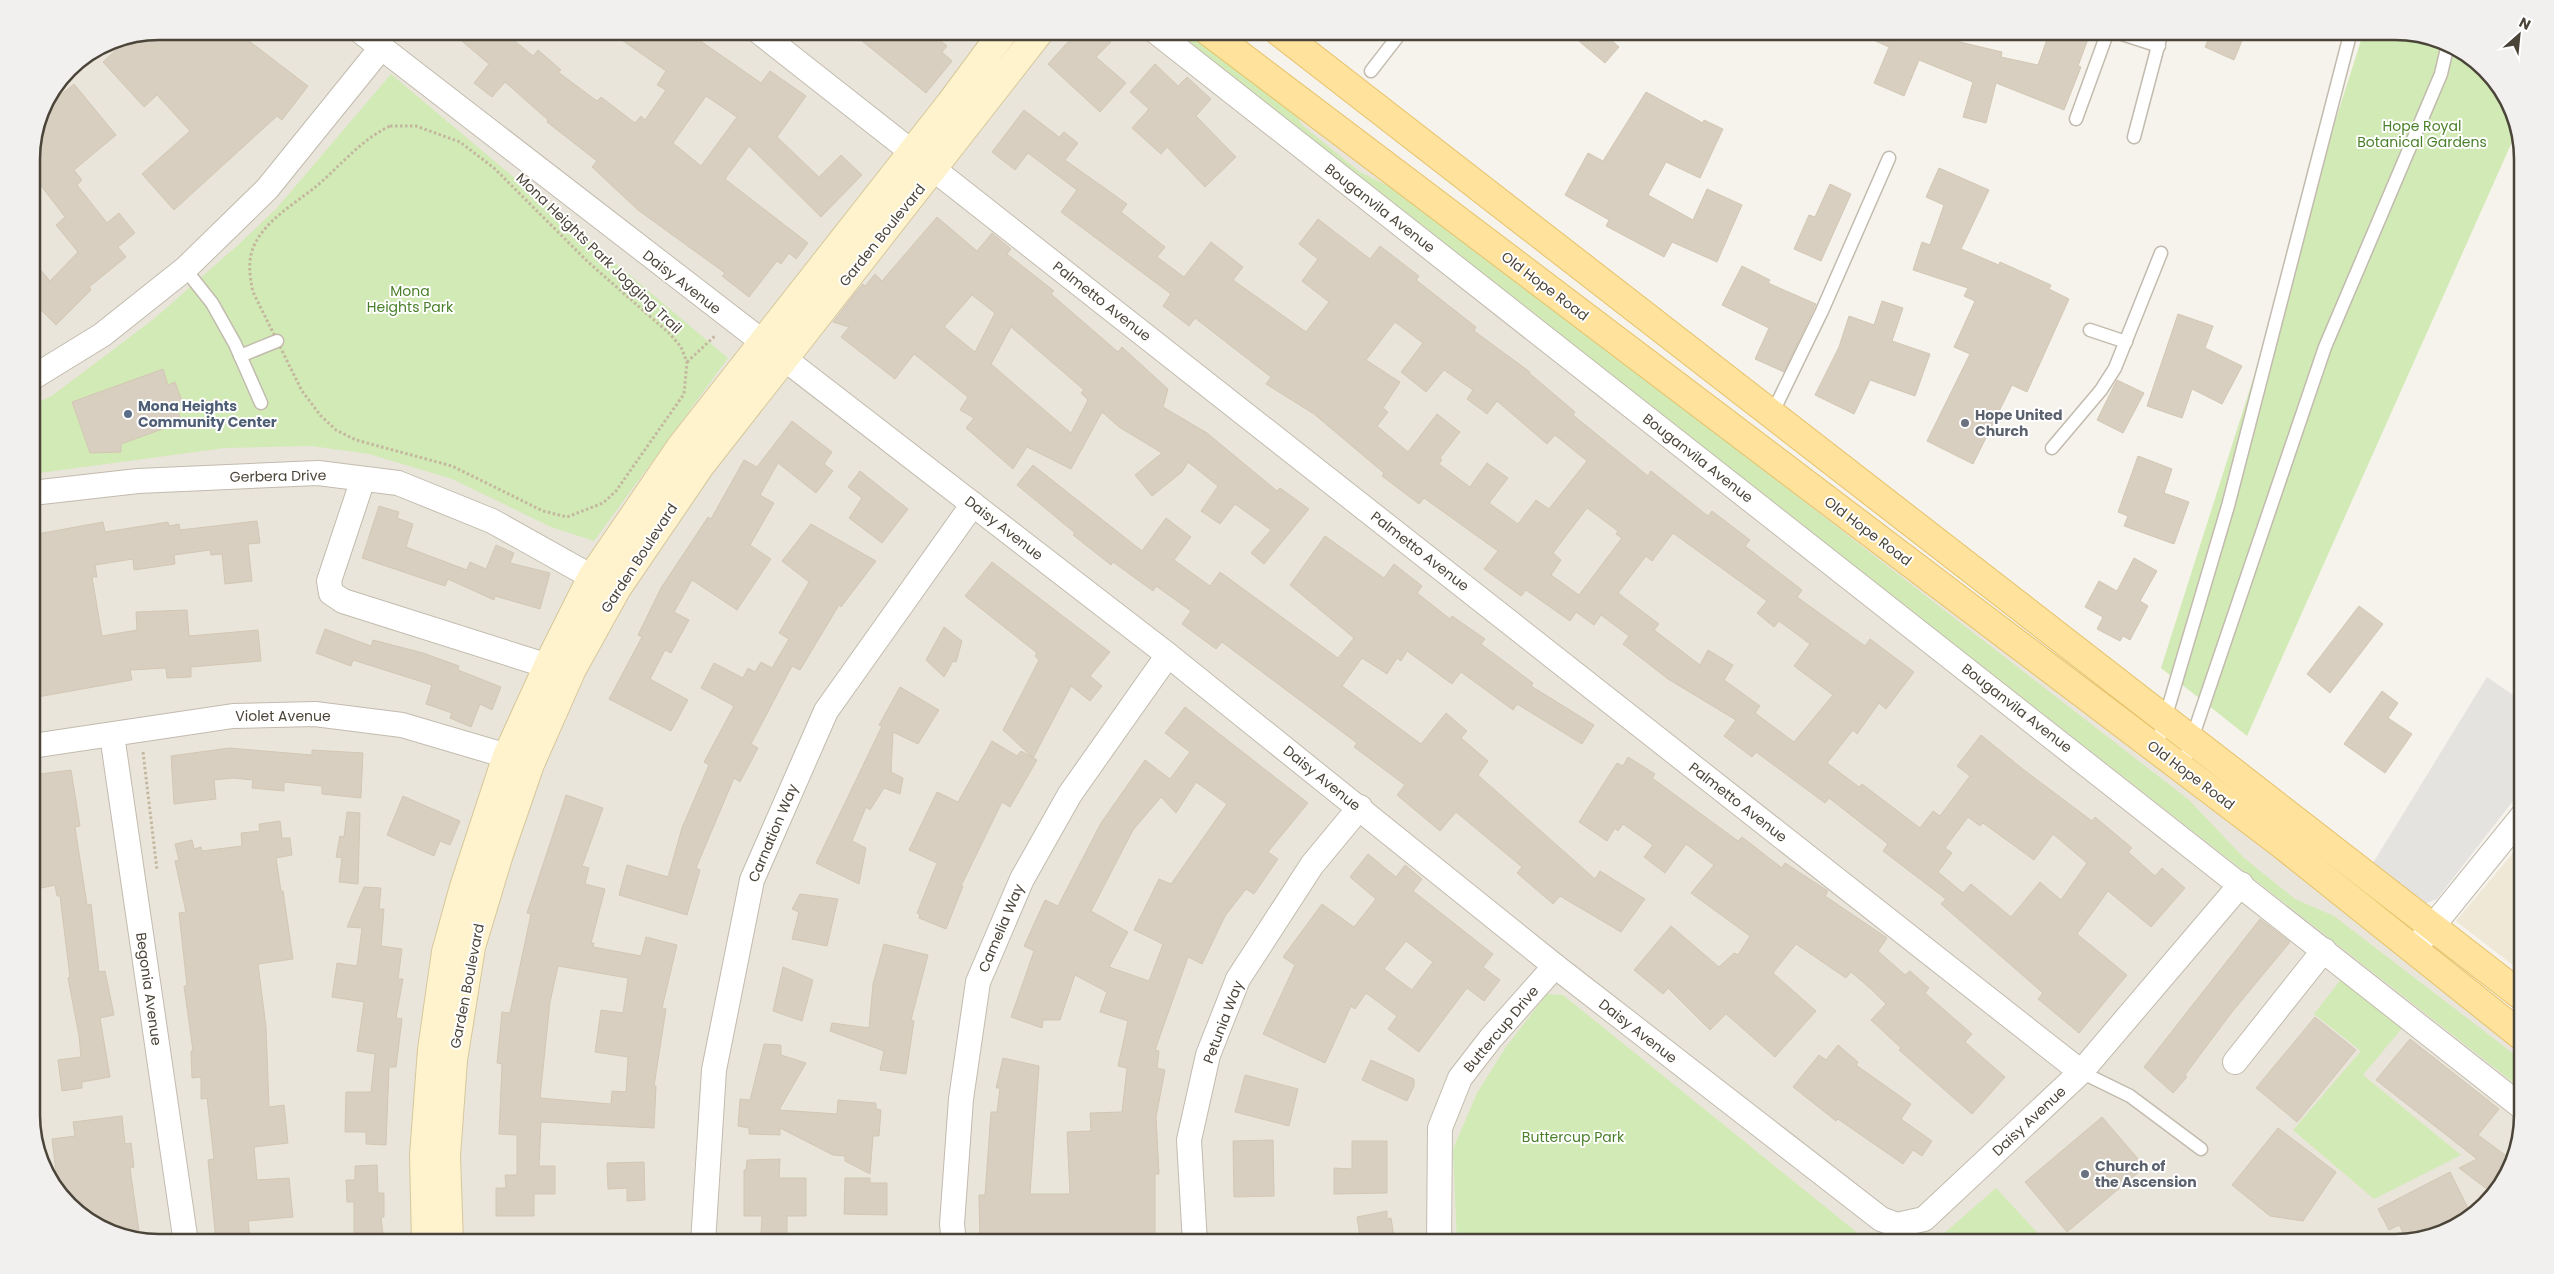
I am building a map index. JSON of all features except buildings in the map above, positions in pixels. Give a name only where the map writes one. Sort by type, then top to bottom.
[{"type":"main road","name":"Old Hope Road","points":[[1220,40],[2279,842],[2514,1030]]},
{"type":"main road","name":"Old Hope Road","points":[[1290,40],[2164,721],[2514,990]]},
{"type":"street","name":"Daisy Avenue","points":[[371,40],[1168,655],[1555,966],[1881,1219],[1896,1225],[1924,1219],[2081,1072],[2241,884]]},
{"type":"street","name":"Palmetto Avenue","points":[[770,40],[2081,1072]]},
{"type":"street","name":"Garden Boulevard","points":[[426,1234],[425,1146],[432,1050],[446,952],[464,887],[519,760],[617,588],[700,466],[772,351],[912,151],[997,40]]},
{"type":"street","name":"Garden Boulevard","points":[[449,1234],[446,1156],[457,1028],[471,947],[499,854],[519,760],[548,666],[592,577],[680,448],[772,351],[934,169],[1033,40]]},
{"type":"street","name":"Bouganvila Avenue","points":[[1166,40],[2241,884],[2514,1101]]},
{"type":"street","points":[[40,373],[102,335],[185,269],[267,189],[381,48]]},
{"type":"street","name":"Gerbera Drive","points":[[40,492],[138,480],[318,473],[398,483],[492,521],[592,577]]},
{"type":"street","points":[[363,480],[329,581],[331,593],[343,601],[548,666]]},
{"type":"street","name":"Carnation Way","points":[[704,1234],[714,1070],[752,880],[826,711],[973,504]]},
{"type":"street","name":"Camelia Way","points":[[953,1234],[952,1224],[961,1099],[978,982],[1022,879],[1070,794],[1168,655]]},
{"type":"street","name":"Violet Avenue","points":[[40,745],[233,716],[316,714],[402,725],[519,760]]},
{"type":"street","name":"Begonia Avenue","points":[[112,734],[185,1234]]},
{"type":"street","name":"Petunia Way","points":[[1194,1234],[1189,1140],[1208,1055],[1238,979],[1312,865],[1360,808]]},
{"type":"street","points":[[2413,951],[2514,826]]},
{"type":"street","points":[[2235,1062],[2324,950]]},
{"type":"street","name":"Buttercup Drive","points":[[1439,1234],[1440,1128],[1460,1078],[1491,1038],[1555,966]]},
{"type":"lane","points":[[1371,71],[1395,40]]},
{"type":"lane","points":[[2076,119],[2105,40]]},
{"type":"lane","points":[[2140,40],[2158,46]]},
{"type":"lane","points":[[2134,137],[2160,40]]},
{"type":"lane","points":[[2156,749],[2228,506],[2349,40]]},
{"type":"lane","points":[[2182,768],[2325,347],[2441,74],[2446,52]]},
{"type":"lane","points":[[1772,416],[1822,311],[1889,158]]},
{"type":"lane","points":[[2052,448],[2101,390],[2115,368],[2161,253]]},
{"type":"lane","points":[[185,269],[212,302],[240,356],[261,403]]},
{"type":"lane","points":[[2090,330],[2126,342]]},
{"type":"lane","points":[[240,356],[277,341]]},
{"type":"lane","points":[[2081,1072],[2130,1096],[2201,1149]]},
{"type":"path","name":"Mona Heights Park Jogging Trail","points":[[390,126],[416,126],[460,142],[494,168],[588,262],[670,334],[681,348],[687,362],[684,394],[616,491],[603,504],[567,517],[543,511],[452,466],[356,440],[336,430],[321,416],[302,391],[253,292],[250,278],[251,253],[257,239],[269,226],[318,184],[359,144],[390,126]]},
{"type":"path","points":[[687,362],[732,320]]},
{"type":"shaded area","points":[[159,40],[1220,40],[2514,1029],[2514,1122],[2512,1138],[2502,1167],[2484,1193],[2461,1214],[2447,1222],[2426,1230],[2395,1234],[152,1234],[121,1228],[93,1214],[81,1204],[60,1181],[52,1167],[42,1138],[40,1122],[40,152],[46,121],[60,93],[70,81],[93,60],[114,49],[136,42]]},
{"type":"shaded area","points":[[2487,677],[2514,696],[2514,800],[2437,899],[2424,904],[2373,863]]},
{"type":"shaded area","points":[[2514,852],[2514,966],[2456,921]]},
{"type":"green space","points":[[1183,40],[1208,40],[1289,103],[1302,125],[1360,172],[1413,198],[2189,800],[2244,858],[2295,899],[2334,916],[2514,1054],[2514,1083]]},
{"type":"green space","name":"Hope Royal Botanical Gardens","points":[[2361,40],[2410,41],[2433,46],[2447,52],[2473,70],[2494,93],[2508,121],[2513,141],[2247,736],[2161,668]]},
{"type":"green space","name":"Mona Heights Park","points":[[391,74],[728,358],[594,541],[551,527],[452,479],[369,454],[311,446],[225,448],[40,473],[40,402],[53,395],[155,318],[276,209]]},
{"type":"green space","points":[[2343,977],[2403,1027],[2363,1075],[2461,1155],[2374,1199],[2293,1130],[2361,1051],[2314,1014]]},
{"type":"green space","name":"Buttercup Park","points":[[1547,994],[1563,995],[1859,1234],[1457,1234],[1453,1149],[1477,1093],[1506,1047]]},
{"type":"green space","points":[[1996,1188],[2039,1234],[1943,1234]]},
{"type":"place","name":"Mona Heights Community Center","points":[[128,414]]},
{"type":"place","name":"Hope United Church","points":[[1965,423]]},
{"type":"place","name":"Church of the Ascension","points":[[2085,1174]]}]
